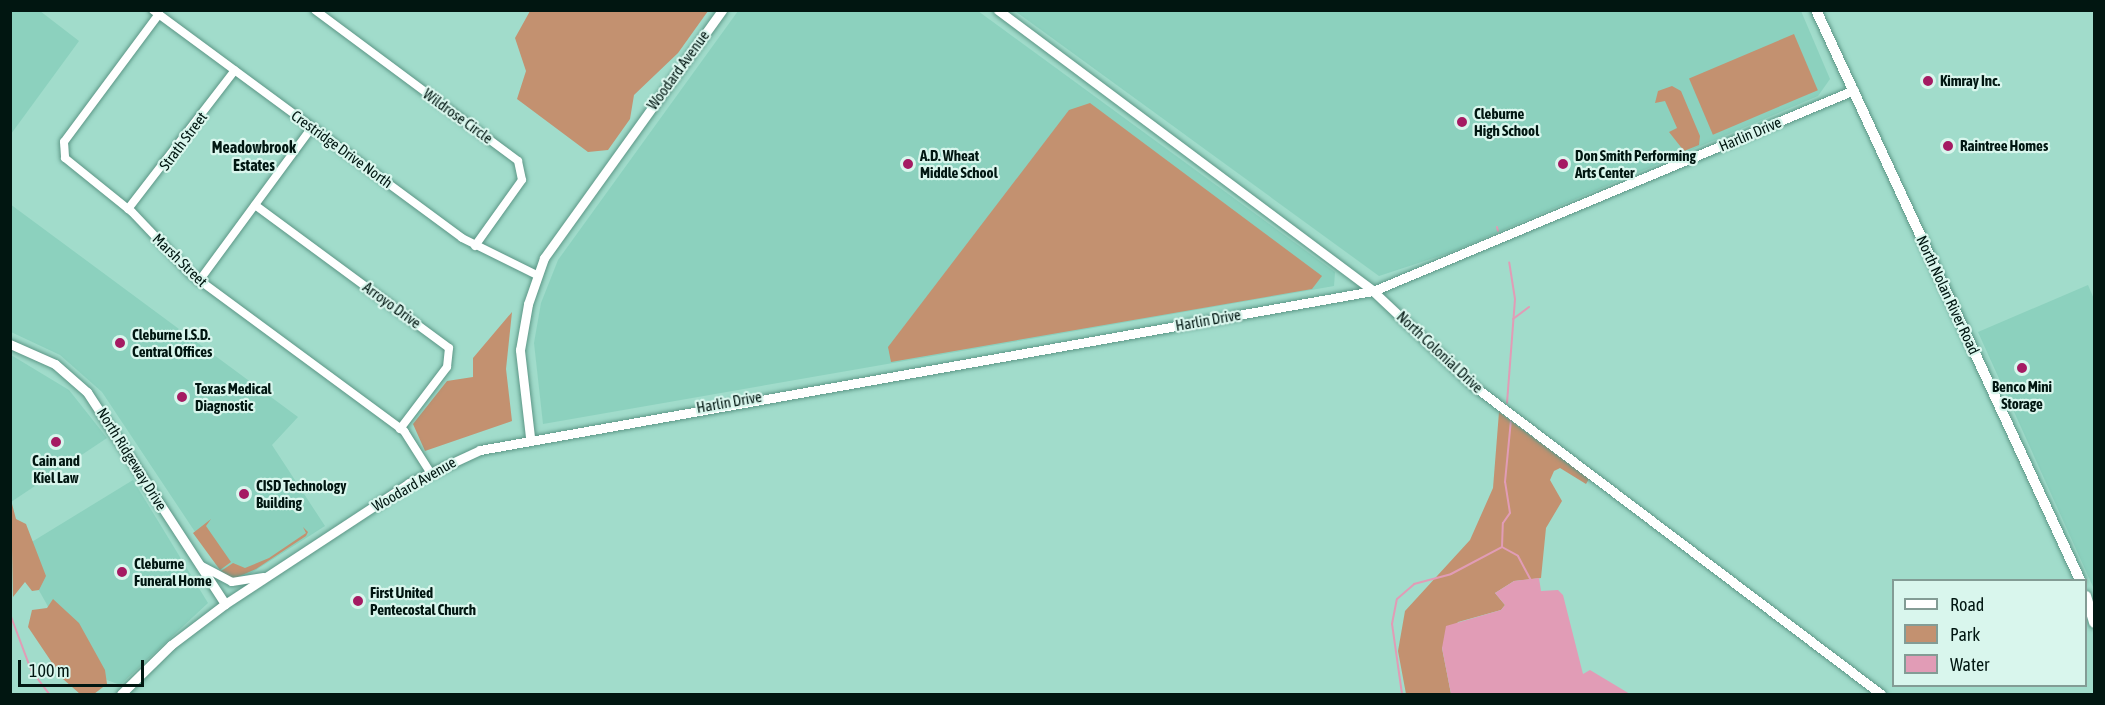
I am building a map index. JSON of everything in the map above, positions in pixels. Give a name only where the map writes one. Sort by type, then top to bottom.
[{"type":"main road","name":"North Nolan River Road","points":[[1816,10],[2080,579]]},
{"type":"main road","points":[[2087,602],[2094,622]]},
{"type":"street","name":"Wildrose Circle","points":[[315,10],[518,161],[522,180],[475,246]]},
{"type":"street","name":"Woodard Avenue","points":[[121,694],[171,645],[225,604],[430,472],[480,450],[530,437],[520,350],[537,275],[552,244],[722,10]]},
{"type":"street","name":"North Colonial Drive","points":[[998,10],[1373,291],[1475,387],[1881,694]]},
{"type":"street","name":"Crestridge Drive North","points":[[156,12],[475,246],[537,275]]},
{"type":"street","name":"Marsh Street","points":[[156,12],[63,150],[69,165],[128,209],[199,281],[400,429],[430,472]]},
{"type":"street","name":"Strath Street","points":[[128,209],[235,70]]},
{"type":"street","name":"Harlin Drive","points":[[530,437],[1373,291],[1854,90]]},
{"type":"street","points":[[199,281],[312,127]]},
{"type":"street","name":"Arroyo Drive","points":[[255,205],[449,348],[447,367],[400,429]]},
{"type":"street","name":"North Ridgeway Drive","points":[[10,344],[55,364],[87,392],[225,604]]},
{"type":"street","points":[[198,564],[233,582],[265,577]]},
{"type":"shaded area","points":[[11,10],[40,11],[79,41],[11,134]]},
{"type":"shaded area","name":"A.D. Wheat Middle School","points":[[738,11],[978,11],[1335,272],[1334,286],[543,424],[534,343],[541,303],[558,260]]},
{"type":"shaded area","name":"Cleburne High School","points":[[1015,11],[1801,11],[1830,79],[1818,96],[1449,253],[1379,276]]},
{"type":"shaded area","points":[[10,204],[298,417],[272,445],[325,526],[245,577],[223,574],[102,392],[60,355],[11,332]]},
{"type":"shaded area","name":"Benco Mini Storage","points":[[2088,285],[2094,299],[2094,589],[1978,332]]},
{"type":"shaded area","points":[[11,355],[69,390],[107,438],[11,502]]},
{"type":"shaded area","points":[[133,480],[208,603],[120,685],[84,671],[17,551]]},
{"type":"green space","points":[[530,11],[708,11],[678,53],[634,95],[630,119],[608,150],[588,152],[517,99],[526,71],[515,38]]},
{"type":"green space","points":[[1794,34],[1818,90],[1713,135],[1689,79]]},
{"type":"green space","points":[[1672,86],[1681,91],[1700,136],[1699,145],[1684,151],[1669,132],[1677,128],[1665,101],[1655,103],[1658,91]]},
{"type":"green space","points":[[1090,103],[1322,276],[1312,289],[891,362],[888,347],[1069,110]]},
{"type":"green space","points":[[512,312],[506,369],[512,421],[425,451],[413,424],[447,381],[473,377],[473,358]]},
{"type":"green space","points":[[1499,412],[1589,479],[1586,484],[1560,468],[1554,471],[1550,480],[1562,501],[1546,528],[1541,578],[1514,581],[1495,593],[1505,605],[1501,610],[1458,622],[1442,648],[1451,694],[1406,694],[1398,651],[1405,611],[1470,540],[1493,488]]},
{"type":"green space","points":[[11,500],[16,519],[26,524],[46,576],[39,590],[32,591],[25,582],[13,597]]},
{"type":"green space","points":[[211,519],[206,526],[231,562],[220,570],[193,533]]},
{"type":"green space","points":[[303,527],[308,532],[306,536],[256,569],[233,579],[221,571],[233,563],[245,568],[269,558],[306,533]]},
{"type":"green space","points":[[53,599],[79,623],[105,670],[107,684],[94,694],[80,694],[63,679],[28,627],[32,610],[47,608]]},
{"type":"water","points":[[1539,578],[1541,591],[1558,590],[1563,595],[1583,674],[1590,670],[1630,694],[1451,694],[1442,648],[1446,626],[1501,610],[1505,605],[1495,593],[1514,581]]},
{"type":"waterway","points":[[1497,227],[1498,231]]},
{"type":"waterway","points":[[1507,403],[1515,299],[1509,262]]},
{"type":"waterway","points":[[1513,319],[1529,307]]},
{"type":"waterway","points":[[1402,694],[1392,624],[1397,599],[1414,584],[1451,574],[1502,547],[1503,523],[1510,513],[1505,482],[1511,420]]},
{"type":"waterway","points":[[1502,547],[1518,556],[1531,580]]},
{"type":"waterway","points":[[10,614],[31,670],[49,694]]},
{"type":"place","name":"Kimray Inc.","points":[[1928,81]]},
{"type":"place","name":"Cleburne High School","points":[[1462,122]]},
{"type":"place","name":"Raintree Homes","points":[[1948,146]]},
{"type":"place","name":"A.D. Wheat Middle School","points":[[908,164]]},
{"type":"place","name":"Don Smith Performing Arts Center","points":[[1563,164]]},
{"type":"place","name":"Cleburne I.S.D. Central Offices","points":[[120,343]]},
{"type":"place","name":"Benco Mini Storage","points":[[2022,368]]},
{"type":"place","name":"Texas Medical Diagnostic","points":[[182,397]]},
{"type":"place","name":"Cain and Kiel Law","points":[[56,442]]},
{"type":"place","name":"CISD Technology Building","points":[[244,494]]},
{"type":"place","name":"Cleburne Funeral Home","points":[[122,572]]},
{"type":"place","name":"First United Pentecostal Church","points":[[358,601]]},
{"type":"district","name":"Meadowbrook Estates","points":[[254,156]]}]
